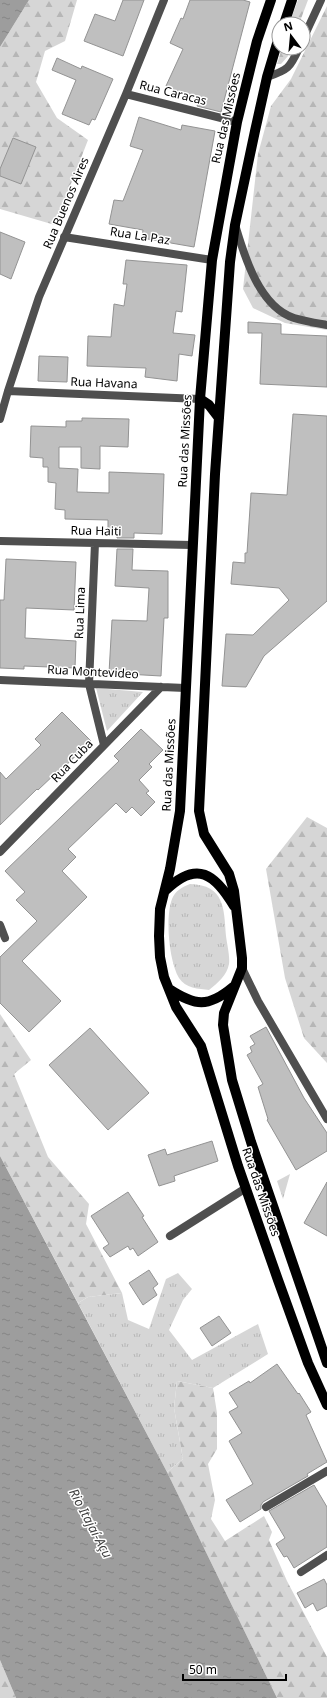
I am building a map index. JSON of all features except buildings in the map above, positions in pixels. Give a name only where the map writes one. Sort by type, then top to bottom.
[{"type":"main road","name":"Rua das Missões","points":[[166,890],[180,811],[200,399],[212,260],[237,122],[257,40],[271,0]]},
{"type":"main road","points":[[287,16],[292,0]]},
{"type":"main road","points":[[237,911],[217,881],[207,876],[196,874],[185,875],[175,881],[166,890],[160,909],[159,936],[160,957],[164,977],[169,988],[190,1002],[199,1003],[212,1001],[225,994],[236,985],[242,968],[242,958],[237,911],[234,891],[229,874],[204,834],[199,811],[219,418],[227,296],[235,225],[267,77],[273,56]]},
{"type":"main road","points":[[200,399],[209,405],[219,418]]},
{"type":"main road","name":"Rua das Missões","points":[[236,985],[227,1004],[223,1025],[232,1080],[251,1142],[327,1363]]},
{"type":"main road","name":"Rua das Missões","points":[[169,988],[176,1007],[201,1046],[246,1188],[306,1356],[327,1405]]},
{"type":"street","name":"Rua Buenos Aires","points":[[0,419],[39,297],[126,94],[164,0]]},
{"type":"street","points":[[311,22],[321,0]]},
{"type":"street","points":[[267,77],[281,72],[292,65],[296,56]]},
{"type":"street","name":"Rua Caracas","points":[[126,94],[237,122]]},
{"type":"street","points":[[235,225],[246,258],[261,291],[276,308],[293,318],[327,324]]},
{"type":"street","name":"Rua La Paz","points":[[64,237],[212,260]]},
{"type":"street","name":"Rua Havana","points":[[8,391],[200,399]]},
{"type":"street","name":"Rua Haiti","points":[[0,541],[192,545]]},
{"type":"street","name":"Rua Lima","points":[[95,543],[89,684],[104,745]]},
{"type":"street","name":"Rua Montevideo","points":[[0,680],[185,688]]},
{"type":"street","name":"Rua Cuba","points":[[0,852],[162,687]]},
{"type":"street","points":[[0,925],[5,938]]},
{"type":"street","points":[[242,968],[258,1001],[327,1119]]},
{"type":"street","points":[[170,1236],[246,1188]]},
{"type":"street","points":[[266,1507],[327,1471]]},
{"type":"street","points":[[301,1572],[327,1555]]},
{"type":"green space","points":[[29,0],[77,0],[65,41],[45,51],[36,82],[57,118],[88,140],[55,225],[0,209],[0,47]]},
{"type":"green space","points":[[298,0],[308,0],[302,16],[292,16]]},
{"type":"green space","points":[[327,6],[327,330],[285,323],[253,308],[243,289],[258,154],[271,106],[291,79],[302,56],[311,56],[311,38]]},
{"type":"green space","points":[[280,56],[288,56],[281,64],[277,64]]},
{"type":"green space","points":[[96,688],[143,692],[107,731]]},
{"type":"green space","points":[[307,817],[327,828],[327,1063],[304,1038],[285,978],[266,869]]},
{"type":"green space","points":[[190,884],[202,885],[210,889],[216,894],[223,908],[229,964],[219,982],[209,990],[188,986],[179,978],[171,951],[169,939],[169,917],[172,899],[179,890]]},
{"type":"green space","points":[[0,1014],[31,1060],[14,1074],[48,1157],[89,1204],[86,1224],[122,1293],[88,1297],[78,1303],[0,1156]]},
{"type":"green space","points":[[290,1174],[283,1199],[277,1181]]},
{"type":"green space","points":[[178,1273],[192,1289],[183,1300],[169,1330],[192,1360],[258,1324],[268,1354],[213,1388],[177,1381],[174,1408],[183,1459],[167,1472],[78,1303],[88,1297],[122,1293],[128,1320],[149,1329],[166,1279]]},
{"type":"green space","points":[[177,1381],[213,1388],[217,1413],[217,1449],[208,1464],[215,1500],[211,1519],[225,1541],[264,1516],[272,1532],[269,1540],[287,1581],[327,1657],[327,1698],[277,1698],[167,1472],[183,1459],[174,1408]]},
{"type":"green space","points":[[0,1660],[16,1698],[0,1698]]},
{"type":"water","points":[[0,0],[29,0],[0,47]]},
{"type":"water","name":"Rio Itajaí-Açu","points":[[0,1156],[167,1472],[277,1698],[16,1698],[0,1660]]}]
